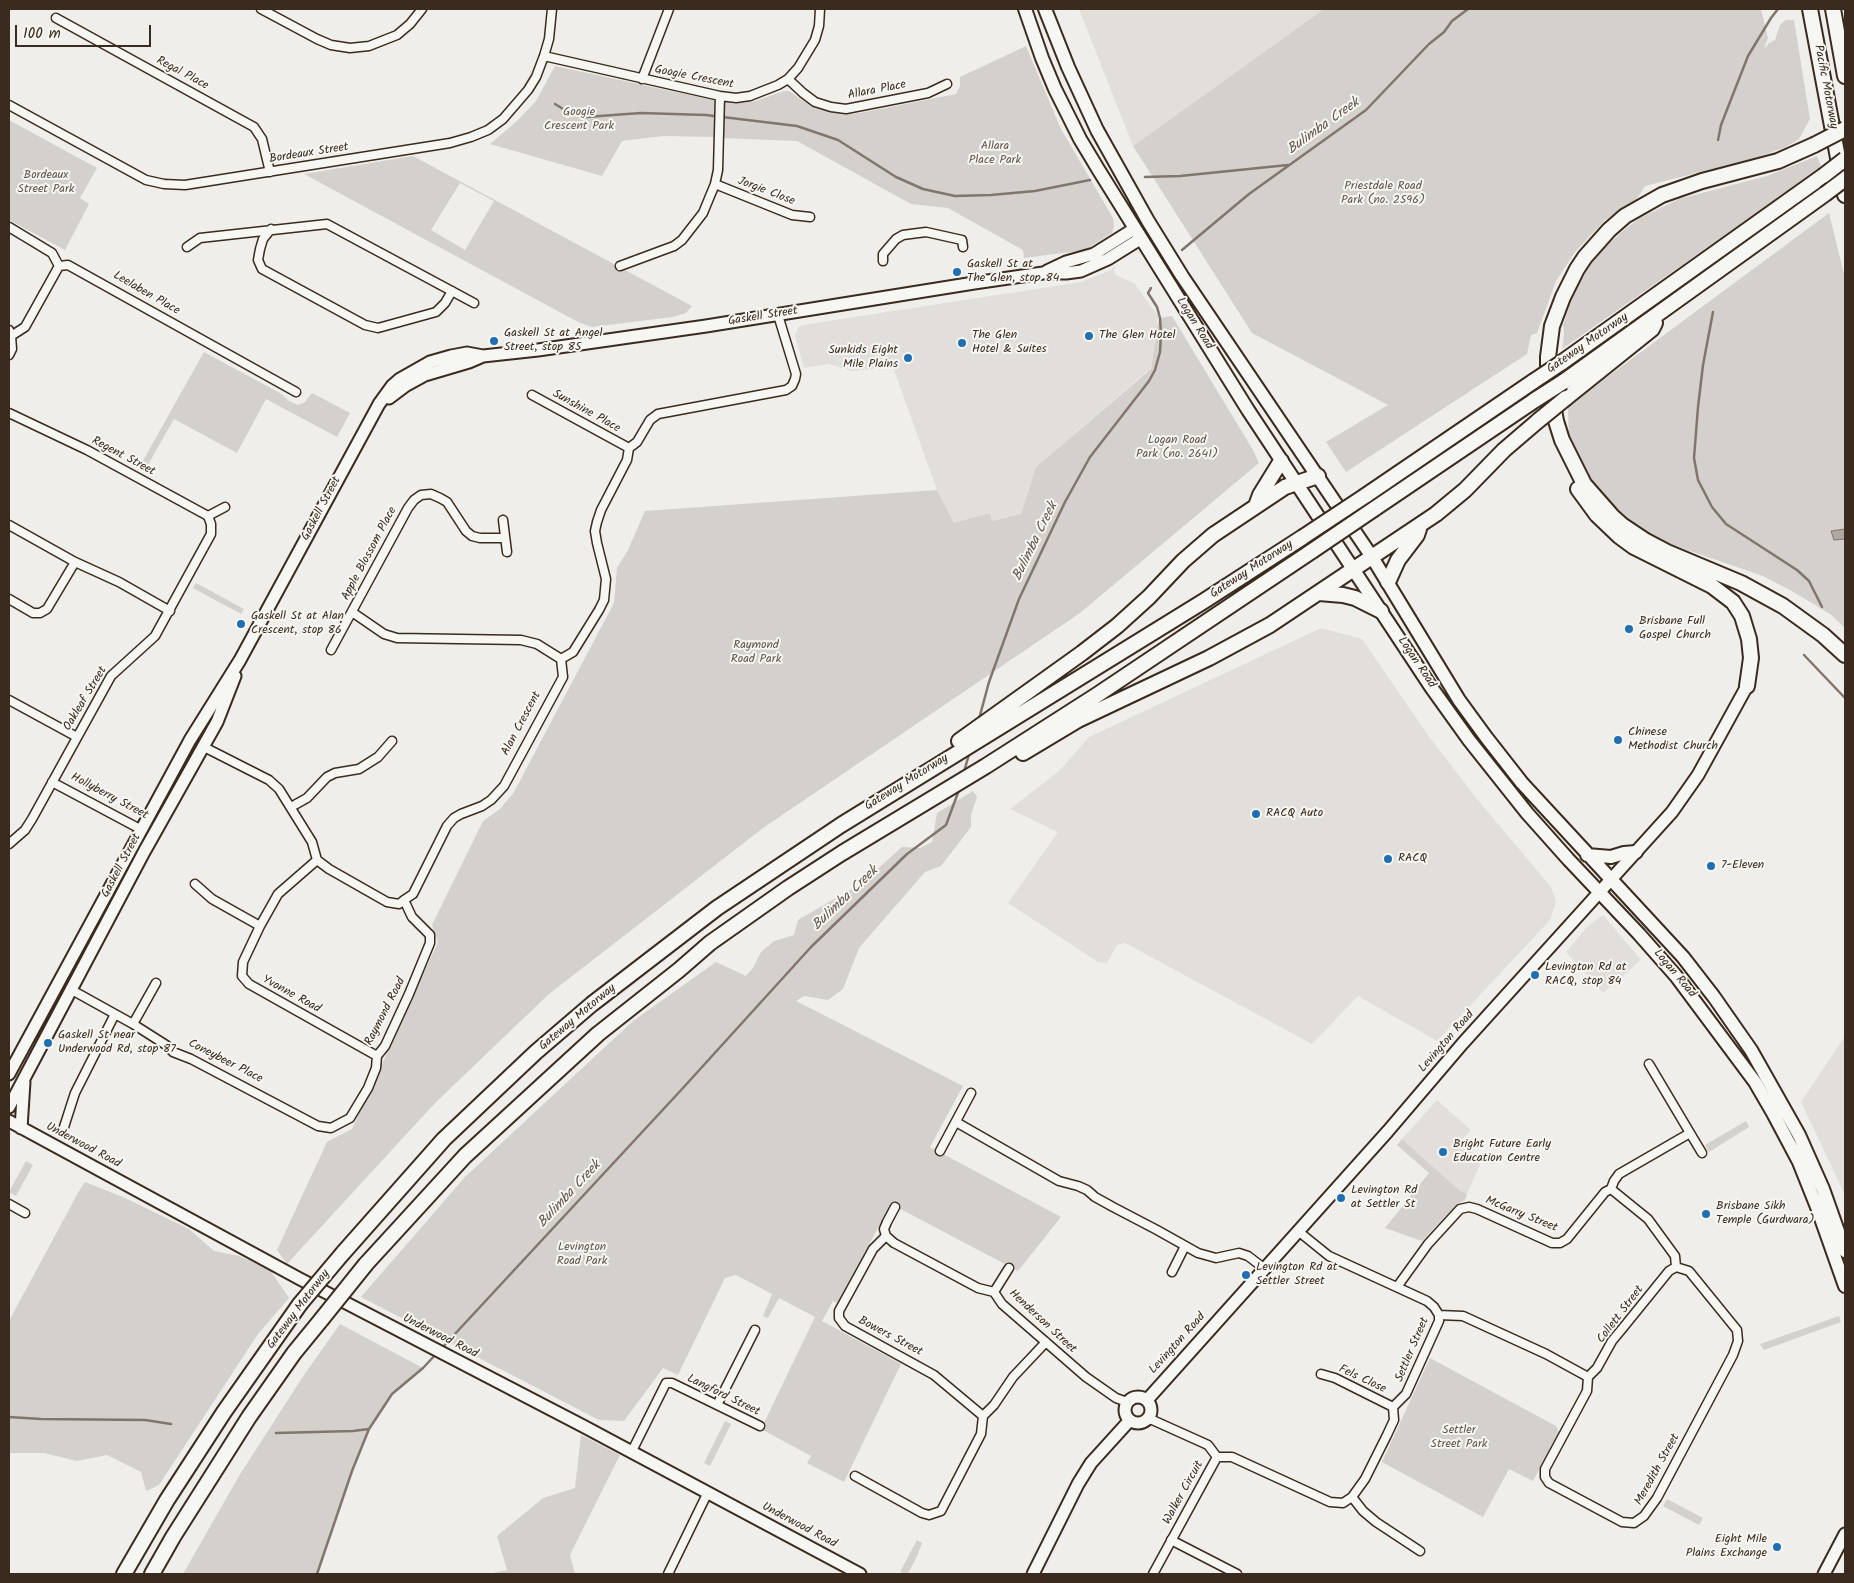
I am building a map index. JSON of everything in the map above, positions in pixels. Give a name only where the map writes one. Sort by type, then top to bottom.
[{"type":"highway","name":"Pacific Motorway","points":[[1810,9],[1845,195]]},
{"type":"highway","name":"Pacific Motorway","points":[[1833,9],[1845,76]]},
{"type":"highway","points":[[1845,129],[1778,161],[1688,185],[1662,195],[1625,216],[1596,244],[1576,269],[1569,284],[1557,312],[1550,342],[1549,387],[1562,440],[1584,484],[1622,525],[1667,552],[1741,584],[1783,606],[1803,619],[1845,655]]},
{"type":"highway","name":"Gateway Motorway","points":[[124,1574],[219,1420],[300,1304],[444,1139],[536,1052],[592,1004],[717,908],[841,825],[952,755],[986,728],[1204,601],[1365,496],[1561,363],[1845,160]]},
{"type":"highway","name":"Gateway Motorway","points":[[152,1574],[173,1537],[249,1417],[294,1353],[366,1264],[465,1156],[598,1034],[732,926],[842,853],[936,795],[985,770],[1105,690],[1563,382],[1845,179]]},
{"type":"highway","points":[[985,770],[1085,717],[1253,635],[1420,526],[1465,490],[1504,450],[1539,420],[1652,329],[1659,313]]},
{"type":"highway","points":[[1562,440],[1561,460],[1581,494],[1608,526],[1634,547],[1719,590],[1738,609],[1746,624],[1749,639],[1751,658],[1747,686]]},
{"type":"highway","points":[[1256,506],[1260,495],[1282,461]]},
{"type":"highway","points":[[986,728],[1110,632],[1196,549],[1282,489],[1318,476]]},
{"type":"highway","points":[[1388,582],[1402,554],[1417,536],[1420,526]]},
{"type":"highway","points":[[1319,593],[1343,594],[1381,611]]},
{"type":"main road","name":"Logan Road","points":[[1026,9],[1042,58],[1067,114],[1098,169],[1137,234],[1296,483],[1441,701],[1490,767],[1543,832],[1676,976],[1718,1029],[1754,1082],[1799,1162],[1845,1286]]},
{"type":"main road","name":"Logan Road","points":[[1045,9],[1068,67],[1097,130],[1151,226],[1182,276],[1372,557],[1441,672],[1486,737],[1522,783],[1669,942],[1698,976],[1751,1050],[1783,1104],[1811,1160],[1845,1251]]},
{"type":"main road","name":"Gaskell Street","points":[[1137,234],[1151,226]]},
{"type":"main road","points":[[1587,855],[1611,857],[1636,852]]},
{"type":"street","points":[[261,9],[276,12],[324,42],[350,48],[369,46],[397,35],[410,24],[422,9]]},
{"type":"street","name":"Bordeaux Street","points":[[9,105],[146,180],[164,184],[185,185],[450,143],[488,130],[516,106],[536,77],[544,56],[549,40],[552,9]]},
{"type":"street","points":[[642,79],[669,9]]},
{"type":"street","name":"Googie Crescent","points":[[544,56],[720,96],[736,98],[750,96],[766,91],[788,79],[798,68],[815,40],[819,26],[820,9]]},
{"type":"street","name":"Regal Place","points":[[56,18],[254,127],[262,139],[270,172]]},
{"type":"street","name":"Allara Place","points":[[788,79],[816,102],[830,107],[846,109],[928,93],[947,84]]},
{"type":"street","points":[[620,266],[674,246],[695,226],[715,184],[720,141],[720,96]]},
{"type":"street","name":"Jorgie Close","points":[[715,184],[792,215],[810,217]]},
{"type":"street","points":[[187,247],[200,238],[327,224],[474,303]]},
{"type":"street","points":[[9,227],[52,253],[59,266],[25,327],[10,333],[12,350],[9,355]]},
{"type":"street","points":[[271,230],[263,239],[260,249],[258,260],[262,269],[366,326],[378,328],[436,312],[446,303],[452,291]]},
{"type":"street","points":[[883,261],[882,254],[896,239],[903,235],[926,232],[962,240],[963,247]]},
{"type":"street","name":"Gaskell Street","points":[[9,1074],[190,740],[240,660],[375,411],[392,386],[412,371],[430,362],[467,353],[482,356],[538,350],[778,315],[926,290],[1044,273],[1066,273],[1089,268],[1108,260],[1127,248],[1137,234]]},
{"type":"street","name":"Gaskell Street","points":[[1044,273],[1066,262],[1094,254],[1137,234]]},
{"type":"street","points":[[1127,248],[1141,251],[1153,259]]},
{"type":"street","name":"Leelaben Place","points":[[59,266],[68,265],[77,268],[296,392]]},
{"type":"street","points":[[561,659],[573,652],[604,600],[606,579],[595,532],[601,510],[628,460],[629,448],[637,442],[650,420],[658,414],[786,390],[792,386],[795,379],[793,363],[778,315]]},
{"type":"street","name":"Sunshine Place","points":[[532,395],[629,448]]},
{"type":"street","name":"Regent Street","points":[[9,413],[87,450],[208,516]]},
{"type":"street","name":"Apple Blossom Place","points":[[331,650],[408,508],[421,495],[431,494],[447,502],[466,531],[472,536],[480,538],[505,538]]},
{"type":"street","points":[[208,516],[225,507]]},
{"type":"street","name":"Oakleaf Street","points":[[9,844],[25,830],[111,676],[155,636],[211,534],[211,524],[208,516]]},
{"type":"street","points":[[503,520],[507,552]]},
{"type":"street","points":[[9,525],[75,562],[119,582],[170,611]]},
{"type":"street","points":[[9,599],[33,613],[40,613],[47,609],[75,562]]},
{"type":"street","name":"Apple Blossom Place","points":[[352,612],[384,634],[397,638],[521,640],[537,644],[561,659]]},
{"type":"street","name":"Alan Crescent","points":[[404,900],[413,894],[447,826],[454,818],[482,806],[491,800],[504,786],[563,677],[561,659]]},
{"type":"street","name":"Gaskell Street","points":[[9,1107],[70,989],[153,836],[204,747],[226,702],[240,660]]},
{"type":"street","name":"Levington Road","points":[[1146,1400],[1411,1105],[1463,1043],[1672,812],[1691,787],[1747,686]]},
{"type":"street","points":[[9,700],[76,737]]},
{"type":"street","points":[[190,740],[269,780],[279,789],[312,842],[317,860],[328,869],[387,902],[398,904],[404,900]]},
{"type":"street","points":[[291,807],[307,798],[327,777],[334,773],[359,769],[378,757],[392,741]]},
{"type":"street","name":"Hollyberry Street","points":[[52,782],[153,836]]},
{"type":"street","name":"Yvonne Road","points":[[317,860],[278,894],[243,962],[242,976],[249,984],[377,1056]]},
{"type":"street","points":[[195,884],[212,899],[260,926]]},
{"type":"street","name":"Raymond Road","points":[[331,1128],[350,1118],[368,1088],[376,1068],[377,1056],[385,1046],[430,943],[430,935],[412,917],[404,900]]},
{"type":"street","name":"Coneybeer Place","points":[[59,983],[133,1024],[166,1045],[173,1052],[191,1059],[318,1126],[331,1128]]},
{"type":"street","points":[[133,1024],[156,983]]},
{"type":"street","points":[[64,1127],[75,1094],[115,1014]]},
{"type":"street","points":[[1649,1064],[1702,1153]]},
{"type":"street","name":"Gaskell Street","points":[[21,1128],[24,1079]]},
{"type":"street","points":[[940,1151],[971,1092]]},
{"type":"street","name":"Underwood Road","points":[[9,1121],[432,1349],[584,1426],[631,1453],[860,1574]]},
{"type":"street","points":[[956,1122],[1059,1181],[1078,1186],[1198,1253],[1216,1258],[1239,1253],[1248,1256],[1265,1269]]},
{"type":"street","name":"McGarry Street","points":[[1397,1287],[1428,1244],[1460,1209],[1469,1207],[1477,1209],[1552,1243],[1560,1242],[1567,1239],[1605,1192],[1611,1189],[1619,1174],[1690,1133]]},
{"type":"street","points":[[1611,1189],[1648,1219],[1675,1256],[1676,1267]]},
{"type":"street","points":[[9,1204],[25,1213]]},
{"type":"street","name":"Bowers Street","points":[[895,1207],[884,1229],[886,1236],[873,1249],[839,1311],[842,1323],[934,1375],[983,1416]]},
{"type":"street","name":"Settler Street","points":[[1298,1231],[1329,1256],[1427,1301],[1439,1314],[1439,1321],[1406,1394],[1393,1407],[1394,1420],[1387,1435],[1365,1479],[1352,1497]]},
{"type":"street","name":"Henderson Street","points":[[886,1236],[894,1243],[978,1288],[994,1292],[1002,1304],[1100,1388],[1127,1402]]},
{"type":"street","points":[[1172,1272],[1185,1246]]},
{"type":"street","name":"Meredith Street","points":[[1588,1377],[1587,1391],[1546,1469],[1545,1477],[1549,1483],[1622,1522],[1634,1523],[1644,1516],[1656,1498],[1733,1355],[1738,1341],[1737,1330],[1689,1271],[1676,1267]]},
{"type":"street","name":"Collett Street","points":[[1588,1377],[1598,1368],[1612,1341],[1622,1328],[1669,1271],[1676,1267]]},
{"type":"street","points":[[994,1292],[1009,1268]]},
{"type":"street","points":[[1439,1314],[1463,1316],[1546,1354],[1588,1377]]},
{"type":"street","points":[[717,1406],[755,1330]]},
{"type":"street","points":[[855,1476],[922,1513],[929,1515],[941,1511],[981,1434],[983,1416],[994,1405],[1013,1377],[1046,1342]]},
{"type":"street","name":"Fels Close","points":[[1321,1374],[1335,1378],[1393,1407]]},
{"type":"street","name":"Langford Street","points":[[631,1453],[666,1383],[672,1383],[760,1426]]},
{"type":"street","points":[[1136,1397],[1146,1400],[1151,1409],[1148,1418],[1139,1423],[1130,1420],[1125,1412],[1127,1402],[1136,1397]]},
{"type":"street","points":[[1148,1418],[1208,1445],[1217,1457],[1232,1457],[1330,1502],[1342,1503],[1352,1497],[1363,1511],[1376,1522],[1420,1551]]},
{"type":"street","points":[[1033,1574],[1078,1484],[1091,1463],[1130,1420]]},
{"type":"street","name":"Walker Circuit","points":[[1153,1574],[1217,1457]]},
{"type":"street","points":[[668,1574],[708,1492]]},
{"type":"street","points":[[1824,1574],[1845,1534]]},
{"type":"street","name":"Walker Circuit","points":[[1171,1540],[1237,1574]]},
{"type":"shaded area","points":[[1079,9],[1324,9],[1133,146]]},
{"type":"shaded area","points":[[1115,266],[1114,272],[1116,275],[1135,284],[1158,316],[1151,368],[1036,467],[1021,514],[992,521],[989,514],[954,523],[937,490],[893,367],[852,371],[828,364],[804,368],[795,336],[798,327],[803,325],[1081,282],[1111,270]]},
{"type":"shaded area","points":[[1845,529],[1845,539],[1834,540],[1831,531]]},
{"type":"shaded area","name":"RACQ","points":[[1321,628],[1362,639],[1430,738],[1477,799],[1551,887],[1556,901],[1550,920],[1437,1041],[1358,996],[1312,1044],[1125,943],[1117,945],[1107,963],[1098,962],[1008,903],[1058,832],[1010,809],[1059,771],[1089,737]]},
{"type":"shaded area","points":[[1603,915],[1641,960],[1603,993],[1566,952],[1587,927]]},
{"type":"shaded area","points":[[1845,1036],[1845,1195],[1801,1102]]},
{"type":"shaded area","name":"Bright Future Early Education Centre","points":[[1437,1100],[1471,1130],[1457,1145],[1483,1158],[1467,1194],[1459,1190],[1402,1139]]},
{"type":"green space","name":"Priestdale Road Park (no. 2596)","points":[[1324,9],[1761,9],[1768,38],[1764,49],[1775,40],[1780,25],[1786,20],[1794,20],[1810,119],[1799,139],[1786,147],[1755,158],[1645,186],[1637,199],[1605,220],[1575,252],[1556,281],[1537,333],[1531,335],[1527,354],[1346,472],[1326,442],[1388,405],[1252,333],[1133,146]]},
{"type":"green space","name":"Allara Place Park","points":[[1026,46],[1061,129],[1113,218],[1114,226],[1112,233],[1088,248],[1024,258],[1023,250],[948,208],[911,204],[797,141],[722,138],[722,101],[734,104],[756,101],[789,91],[812,107],[846,114],[860,113],[956,94],[960,86],[960,77]]},
{"type":"green space","name":"Googie Crescent Park","points":[[555,66],[717,101],[714,137],[663,136],[622,141],[602,176],[490,144],[516,122],[536,101]]},
{"type":"green space","name":"Bordeaux Street Park","points":[[9,120],[97,168],[80,198],[89,204],[65,250],[9,220]]},
{"type":"green space","points":[[413,156],[692,306],[686,313],[673,317],[592,327],[578,322],[304,174]],"holes":[[[460,183],[494,201],[465,250],[431,230]]]},
{"type":"green space","points":[[1817,156],[1821,166],[1562,349],[1563,325],[1573,296],[1587,270],[1601,251],[1624,230],[1640,218],[1679,199],[1767,176]]},
{"type":"green space","points":[[1829,213],[1845,278],[1845,529],[1832,531],[1835,540],[1845,539],[1845,628],[1830,614],[1763,576],[1661,541],[1637,528],[1619,513],[1599,490],[1582,469],[1569,446],[1568,406]]},
{"type":"green space","name":"Raymond Road Park","points":[[1172,316],[1259,463],[1080,613],[763,828],[549,994],[435,1103],[287,1264],[277,1250],[327,1142],[352,1129],[438,942],[432,925],[483,821],[500,809],[514,792],[614,603],[617,568],[628,550],[645,511],[937,490],[954,523],[990,513],[992,521],[1021,514],[1036,467],[1151,369],[1157,326],[1160,318]]},
{"type":"green space","points":[[204,352],[280,393],[289,401],[298,405],[305,402],[312,393],[350,413],[337,437],[266,399],[237,453],[174,419],[145,470],[140,466]]},
{"type":"green space","points":[[196,583],[244,609],[241,614],[193,588]]},
{"type":"green space","name":"Levington Road Park","points":[[973,791],[977,797],[971,815],[971,827],[941,866],[925,872],[859,948],[843,989],[828,1000],[804,996],[796,1001],[963,1086],[930,1147],[1061,1217],[1018,1271],[891,1204],[837,1303],[833,1301],[822,1321],[901,1364],[844,1482],[807,1463],[811,1456],[761,1429],[815,1317],[779,1298],[768,1318],[763,1316],[772,1294],[736,1275],[725,1278],[678,1375],[663,1368],[624,1421],[599,1420],[361,1297],[465,1177],[633,1021],[716,962],[746,976],[753,968],[761,952],[774,941],[794,935],[798,920],[862,883],[902,847],[920,848],[932,842],[937,813]]},
{"type":"green space","points":[[1746,1121],[1749,1127],[1709,1152],[1705,1145]]},
{"type":"green space","points":[[1402,1139],[1459,1190],[1467,1194],[1465,1200],[1456,1205],[1422,1241],[1385,1228],[1429,1173],[1397,1145]]},
{"type":"green space","points":[[26,1161],[33,1165],[16,1196],[9,1192]]},
{"type":"green space","points":[[85,1182],[125,1198],[189,1229],[214,1251],[239,1256],[270,1270],[289,1298],[258,1334],[159,1485],[146,1491],[141,1472],[107,1455],[77,1461],[44,1453],[9,1453],[9,1321]]},
{"type":"green space","points":[[1839,1316],[1841,1322],[1764,1350],[1760,1344]]},
{"type":"green space","points":[[340,1324],[423,1368],[392,1394],[369,1429],[352,1471],[317,1574],[183,1574],[239,1476],[302,1378]]},
{"type":"green space","name":"Settler Street Park","points":[[1430,1358],[1556,1426],[1559,1432],[1533,1481],[1509,1469],[1483,1517],[1382,1462]]},
{"type":"green space","points":[[725,1421],[731,1424],[710,1466],[704,1463]]},
{"type":"green space","points":[[581,1435],[620,1455],[570,1555],[575,1574],[488,1574],[507,1570],[497,1536],[543,1498],[575,1488]]},
{"type":"green space","points":[[1667,1499],[1703,1518],[1699,1525],[1663,1506]]},
{"type":"green space","points":[[917,1540],[922,1543],[908,1574],[900,1572]]},
{"type":"waterway","name":"Bulimba Creek","points":[[1182,250],[1249,194],[1366,110],[1429,44],[1444,32],[1452,21],[1468,9]]},
{"type":"waterway","points":[[1718,140],[1721,125],[1748,56],[1778,9]]},
{"type":"waterway","points":[[555,104],[568,112],[586,117],[641,113],[706,115],[797,126],[838,140],[896,177],[923,189],[955,196],[1035,191],[1090,180]]},
{"type":"waterway","points":[[1145,177],[1180,176],[1288,165]]},
{"type":"waterway","name":"Bulimba Creek","points":[[979,719],[989,682],[1019,599],[1065,502],[1090,457],[1149,381],[1155,370],[1160,352],[1161,334],[1157,307],[1148,293],[1151,288]]},
{"type":"waterway","points":[[1713,312],[1703,365],[1698,407],[1694,458],[1698,480],[1712,507],[1726,524],[1797,570],[1809,581],[1822,607]]},
{"type":"waterway","points":[[1804,655],[1845,698]]},
{"type":"waterway","name":"Bulimba Creek","points":[[963,775],[970,751]]},
{"type":"waterway","name":"Bulimba Creek","points":[[441,1349],[811,947],[907,854],[946,825],[959,790]]},
{"type":"waterway","points":[[317,1574],[352,1471],[369,1429],[392,1394],[423,1368],[437,1353]]},
{"type":"waterway","points":[[9,1417],[145,1420],[171,1424]]},
{"type":"waterway","points":[[276,1433],[369,1429]]},
{"type":"place","name":"Gaskell St at The Glen, stop 84","points":[[957,272]]},
{"type":"place","name":"The Glen Hotel","points":[[1089,336]]},
{"type":"place","name":"Gaskell St at Angel Street, stop 85","points":[[494,341]]},
{"type":"place","name":"The Glen Hotel & Suites","points":[[962,343]]},
{"type":"place","name":"Sunkids Eight Mile Plains","points":[[908,358]]},
{"type":"place","name":"Gaskell St at Alan Crescent, stop 86","points":[[241,624]]},
{"type":"place","name":"Brisbane Full Gospel Church","points":[[1629,629]]},
{"type":"place","name":"Chinese Methodist Church","points":[[1618,740]]},
{"type":"place","name":"RACQ Auto","points":[[1256,814]]},
{"type":"place","name":"RACQ","points":[[1388,859]]},
{"type":"place","name":"7-Eleven","points":[[1711,866]]},
{"type":"place","name":"Levington Rd at RACQ, stop 84","points":[[1535,975]]},
{"type":"place","name":"Gaskell St near Underwood Rd, stop 87","points":[[48,1043]]},
{"type":"place","name":"Bright Future Early Education Centre","points":[[1443,1152]]},
{"type":"place","name":"Levington Rd at Settler St","points":[[1341,1198]]},
{"type":"place","name":"Brisbane Sikh Temple (Gurdwara)","points":[[1706,1214]]},
{"type":"place","name":"Levington Rd at Settler Street","points":[[1246,1275]]},
{"type":"place","name":"Eight Mile Plains Exchange","points":[[1777,1547]]},
{"type":"park label","name":"Logan Road Park (no. 2641)","points":[[1177,448]]}]
